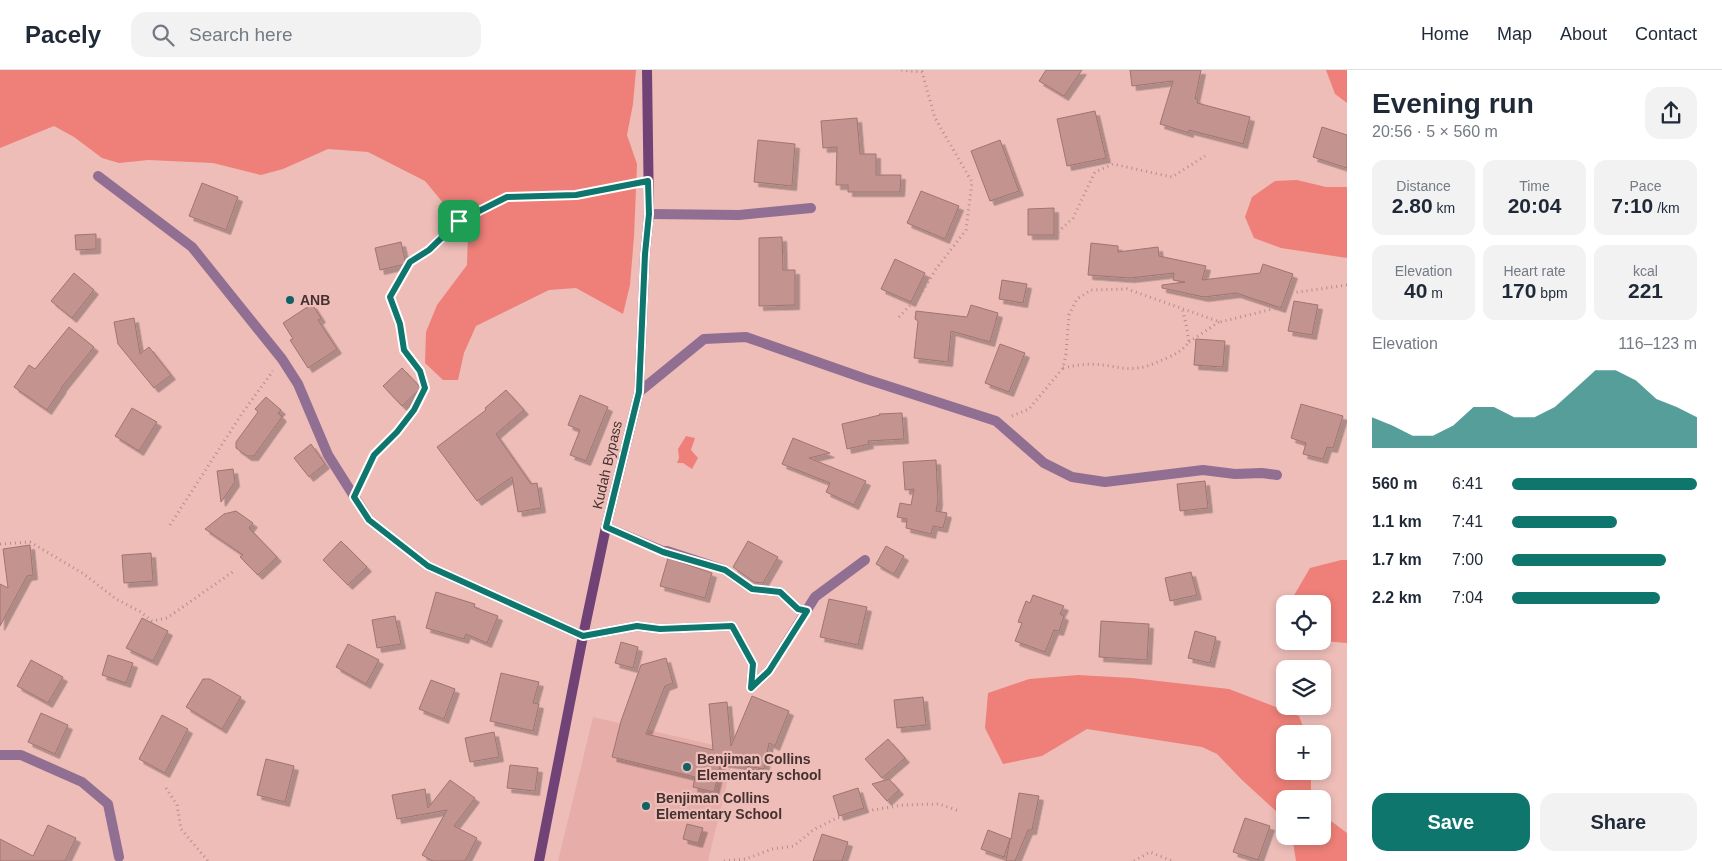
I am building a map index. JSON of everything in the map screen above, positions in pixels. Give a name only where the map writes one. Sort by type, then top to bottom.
[{"type":"street","name":"Kudah Bypass","points":[[539,861],[606,527],[639,392],[645,254],[649,214],[647,70]]},
{"type":"street","points":[[98,176],[192,247],[282,359],[298,384],[328,455],[369,520],[428,566],[583,636],[637,626],[660,629],[732,626],[753,664],[751,688],[769,671],[815,597],[865,560]]},
{"type":"street","points":[[649,214],[730,215],[811,208]]},
{"type":"street","points":[[639,392],[704,339],[746,337],[866,379],[996,421],[1044,463],[1072,478],[1105,482],[1203,470],[1235,474],[1262,473],[1278,475]]},
{"type":"street","points":[[606,527],[663,552],[725,570],[752,589],[780,592],[798,609],[807,611]]},
{"type":"street","points":[[0,756],[21,756],[82,782],[108,804],[119,858]]},
{"type":"path","points":[[899,318],[921,294],[936,269],[966,230],[972,182],[935,118],[922,72],[901,70]]},
{"type":"path","points":[[1058,232],[1073,218],[1095,172],[1113,164],[1172,177],[1205,156]]},
{"type":"path","points":[[354,497],[374,455],[397,432],[414,410],[425,388],[420,371],[404,350],[400,324],[390,297],[410,262],[429,250],[459,221],[507,197],[576,195],[648,181]]},
{"type":"path","points":[[1063,368],[1089,364],[1112,368],[1137,368],[1156,363],[1184,349],[1189,342],[1220,322],[1281,307],[1291,294],[1347,285]]},
{"type":"path","points":[[996,421],[1030,408],[1063,368],[1069,315],[1077,299],[1091,290],[1127,289],[1220,322]]},
{"type":"path","points":[[1182,308],[1189,342]]},
{"type":"path","points":[[170,525],[243,412],[282,359]]},
{"type":"path","points":[[0,544],[30,542],[84,574],[116,599],[152,620],[167,618],[234,571]]},
{"type":"path","points":[[166,788],[177,805],[181,829],[208,861]]},
{"type":"path","points":[[724,861],[746,860],[772,849],[794,846],[813,830],[837,818],[873,810],[903,805],[939,804],[959,811]]},
{"type":"path","points":[[1134,861],[1150,852],[1172,861]]},
{"type":"shaded area","points":[[0,70],[636,70],[633,104],[627,135],[637,164],[634,237],[630,285],[623,314],[576,288],[549,290],[476,326],[464,353],[458,380],[443,380],[425,363],[426,332],[437,305],[467,265],[468,233],[425,181],[368,152],[328,149],[283,169],[261,175],[213,163],[148,160],[119,163],[102,158],[74,137],[54,126],[0,148]]},
{"type":"shaded area","points":[[1326,70],[1347,70],[1347,103],[1335,94]]},
{"type":"shaded area","points":[[1297,180],[1326,187],[1347,187],[1347,258],[1281,248],[1254,238],[1245,217],[1252,197],[1275,181]]},
{"type":"shaded area","points":[[686,436],[695,438],[691,450],[698,458],[692,469],[683,463],[677,463],[679,458],[678,449]]},
{"type":"shaded area","points":[[1347,560],[1347,643],[1331,642],[1331,595],[1294,595],[1310,568]]},
{"type":"shaded area","points":[[1078,675],[1132,678],[1229,689],[1276,707],[1276,715],[1299,716],[1302,725],[1276,725],[1276,780],[1311,780],[1311,790],[1276,790],[1276,811],[1217,754],[1202,747],[1087,729],[1042,756],[1003,764],[985,728],[988,693],[1029,679]]},
{"type":"shaded area","name":"Benjiman Collins Elementary School","points":[[593,717],[735,750],[708,861],[558,861]]},
{"type":"shaded area","points":[[1331,821],[1347,833],[1347,861],[1296,861],[1293,845],[1331,845]]},
{"type":"building","points":[[1046,70],[1082,70],[1064,96],[1039,81]]},
{"type":"building","points":[[1130,70],[1201,70],[1195,99],[1198,99],[1197,103],[1250,117],[1243,144],[1189,130],[1189,133],[1160,124],[1173,81],[1132,86]]},
{"type":"building","points":[[1095,111],[1106,158],[1067,166],[1057,119]]},
{"type":"building","points":[[857,118],[860,154],[876,154],[876,175],[901,175],[900,192],[848,192],[848,185],[836,185],[837,147],[823,148],[821,121]]},
{"type":"building","points":[[1322,127],[1347,135],[1347,168],[1313,157]]},
{"type":"building","points":[[758,140],[795,144],[792,186],[754,182]]},
{"type":"building","points":[[1000,140],[1019,191],[990,201],[971,151]]},
{"type":"building","points":[[202,183],[238,197],[226,230],[189,216]]},
{"type":"building","points":[[921,191],[959,206],[945,239],[907,223]]},
{"type":"building","points":[[1054,208],[1054,235],[1028,235],[1028,209]]},
{"type":"building","points":[[96,234],[96,249],[76,250],[75,235]]},
{"type":"building","points":[[782,237],[783,270],[795,270],[795,305],[759,306],[759,238]]},
{"type":"building","points":[[401,242],[406,264],[380,270],[375,248]]},
{"type":"building","points":[[1091,243],[1118,246],[1118,252],[1158,247],[1159,256],[1206,266],[1202,280],[1260,273],[1263,264],[1293,274],[1281,308],[1236,293],[1204,297],[1162,288],[1162,285],[1185,282],[1173,280],[1174,273],[1130,278],[1088,275]]},
{"type":"building","points":[[895,259],[925,273],[911,302],[881,289]]},
{"type":"building","points":[[74,273],[94,290],[72,318],[51,301]]},
{"type":"building","points":[[1002,280],[1027,284],[1023,303],[999,299]]},
{"type":"building","points":[[1294,301],[1318,305],[1312,335],[1288,331]]},
{"type":"building","points":[[312,304],[321,318],[318,320],[337,349],[308,368],[290,340],[293,339],[283,323]]},
{"type":"building","points":[[971,305],[998,313],[990,342],[951,331],[948,362],[914,358],[918,321],[915,319],[916,311],[967,317]]},
{"type":"building","points":[[134,318],[140,354],[149,347],[171,375],[154,388],[118,344],[114,322]]},
{"type":"building","points":[[69,327],[94,347],[61,388],[47,410],[14,387],[29,365],[35,369]]},
{"type":"building","points":[[1196,339],[1225,341],[1223,367],[1194,365]]},
{"type":"building","points":[[1000,344],[1025,353],[1009,392],[985,383]]},
{"type":"building","points":[[402,368],[421,388],[402,406],[383,386]]},
{"type":"building","points":[[506,390],[524,410],[496,434],[531,484],[537,483],[541,508],[518,512],[512,477],[477,501],[437,447],[486,410],[485,408]]},
{"type":"building","points":[[580,395],[608,407],[586,461],[570,455],[580,430],[568,425]]},
{"type":"building","points":[[266,397],[281,410],[278,413],[282,417],[254,456],[247,456],[236,448],[236,442],[258,412],[255,409]]},
{"type":"building","points":[[1301,404],[1343,416],[1333,448],[1327,447],[1323,459],[1303,454],[1306,443],[1291,438]]},
{"type":"building","points":[[132,408],[157,422],[139,451],[115,436]]},
{"type":"building","points":[[902,413],[904,439],[868,441],[869,444],[847,449],[842,424],[879,414]]},
{"type":"building","points":[[793,438],[830,453],[809,458],[866,481],[854,505],[826,492],[830,483],[782,464]]},
{"type":"building","points":[[311,444],[325,464],[309,477],[294,458]]},
{"type":"building","points":[[936,460],[938,501],[936,511],[947,513],[943,528],[933,526],[931,534],[906,528],[907,519],[897,517],[900,503],[911,505],[914,489],[905,490],[903,462]]},
{"type":"building","points":[[233,469],[235,482],[221,502],[217,471]]},
{"type":"building","points":[[1205,481],[1208,508],[1180,511],[1177,484]]},
{"type":"building","points":[[236,511],[253,523],[249,528],[277,557],[258,575],[240,557],[243,555],[205,529],[224,514]]},
{"type":"building","points":[[341,541],[367,567],[348,585],[323,560]]},
{"type":"building","points":[[748,541],[778,557],[763,583],[754,582],[733,567]]},
{"type":"building","points":[[30,545],[33,575],[27,576],[0,626],[0,584],[8,588],[3,549]]},
{"type":"building","points":[[886,546],[904,556],[894,574],[876,564]]},
{"type":"building","points":[[151,553],[153,581],[124,583],[122,555]]},
{"type":"building","points":[[668,558],[712,573],[705,598],[660,586]]},
{"type":"building","points":[[1191,572],[1197,595],[1170,601],[1165,578]]},
{"type":"building","points":[[436,592],[475,604],[474,607],[498,616],[487,643],[466,634],[464,639],[426,628]]},
{"type":"building","points":[[1033,595],[1064,606],[1060,614],[1064,616],[1059,631],[1054,630],[1045,652],[1015,641],[1022,623],[1018,622],[1026,601],[1030,603]]},
{"type":"building","points":[[829,599],[867,607],[858,645],[820,637]]},
{"type":"building","points":[[395,616],[401,644],[377,648],[372,620]]},
{"type":"building","points":[[142,618],[168,631],[153,661],[126,648]]},
{"type":"building","points":[[1101,621],[1149,624],[1147,660],[1099,657]]},
{"type":"building","points":[[1195,631],[1216,637],[1210,663],[1188,658]]},
{"type":"building","points":[[621,642],[638,647],[633,668],[615,663]]},
{"type":"building","points":[[348,644],[379,660],[366,684],[336,667]]},
{"type":"building","points":[[108,655],[133,663],[126,683],[102,675]]},
{"type":"building","points":[[666,658],[673,683],[665,686],[646,734],[713,750],[709,704],[727,702],[731,746],[752,696],[789,711],[775,746],[769,743],[764,769],[721,762],[714,792],[693,787],[695,777],[612,757],[621,721],[641,665]]},
{"type":"building","points":[[31,660],[63,677],[48,703],[17,686]]},
{"type":"building","points":[[501,673],[539,682],[533,703],[539,704],[533,731],[490,721]]},
{"type":"building","points":[[203,679],[210,679],[241,697],[222,729],[186,707]]},
{"type":"building","points":[[431,680],[455,689],[444,719],[419,709]]},
{"type":"building","points":[[923,697],[926,725],[897,728],[894,700]]},
{"type":"building","points":[[41,713],[68,725],[55,754],[28,742]]},
{"type":"building","points":[[162,715],[188,729],[165,773],[139,759]]},
{"type":"building","points":[[494,732],[499,757],[470,762],[465,738]]},
{"type":"building","points":[[888,739],[905,758],[882,778],[865,759]]},
{"type":"building","points":[[266,759],[294,766],[285,802],[257,795]]},
{"type":"building","points":[[510,765],[538,768],[535,791],[507,788]]},
{"type":"building","points":[[889,779],[899,790],[887,801],[872,784]]},
{"type":"building","points":[[450,780],[475,798],[454,826],[477,838],[465,861],[433,861],[422,855],[447,810],[397,819],[392,795],[425,789],[428,808]]},
{"type":"building","points":[[858,788],[864,808],[839,816],[833,796]]},
{"type":"building","points":[[1019,793],[1039,796],[1032,830],[1028,830],[1015,861],[1006,861],[1010,839],[1004,857],[981,849],[988,830],[1011,839]]},
{"type":"building","points":[[1245,818],[1270,826],[1258,860],[1233,852]]},
{"type":"building","points":[[687,824],[703,828],[698,843],[683,839]]},
{"type":"building","points":[[48,825],[76,838],[65,861],[0,861],[0,839],[33,856]]},
{"type":"building","points":[[822,834],[848,842],[842,861],[813,861]]},
{"type":"place","name":"ANB","points":[[290,300]]},
{"type":"place","name":"Benjiman Collins Elementary school","points":[[687,767]]},
{"type":"place","name":"Benjiman Collins Elementary School","points":[[646,806]]},
{"type":"route","points":[[648,181],[649,214],[645,254],[639,392],[606,527],[663,552],[667,551],[725,570],[745,586],[752,589],[780,592],[798,609],[807,611],[769,671],[751,688],[753,664],[732,626],[660,629],[637,626],[583,636],[428,566],[369,520],[354,497],[374,455],[397,432],[414,410],[425,388],[420,371],[404,350],[400,324],[390,297],[410,262],[429,250],[448,234],[459,221],[507,197],[576,195],[648,181]]}]
